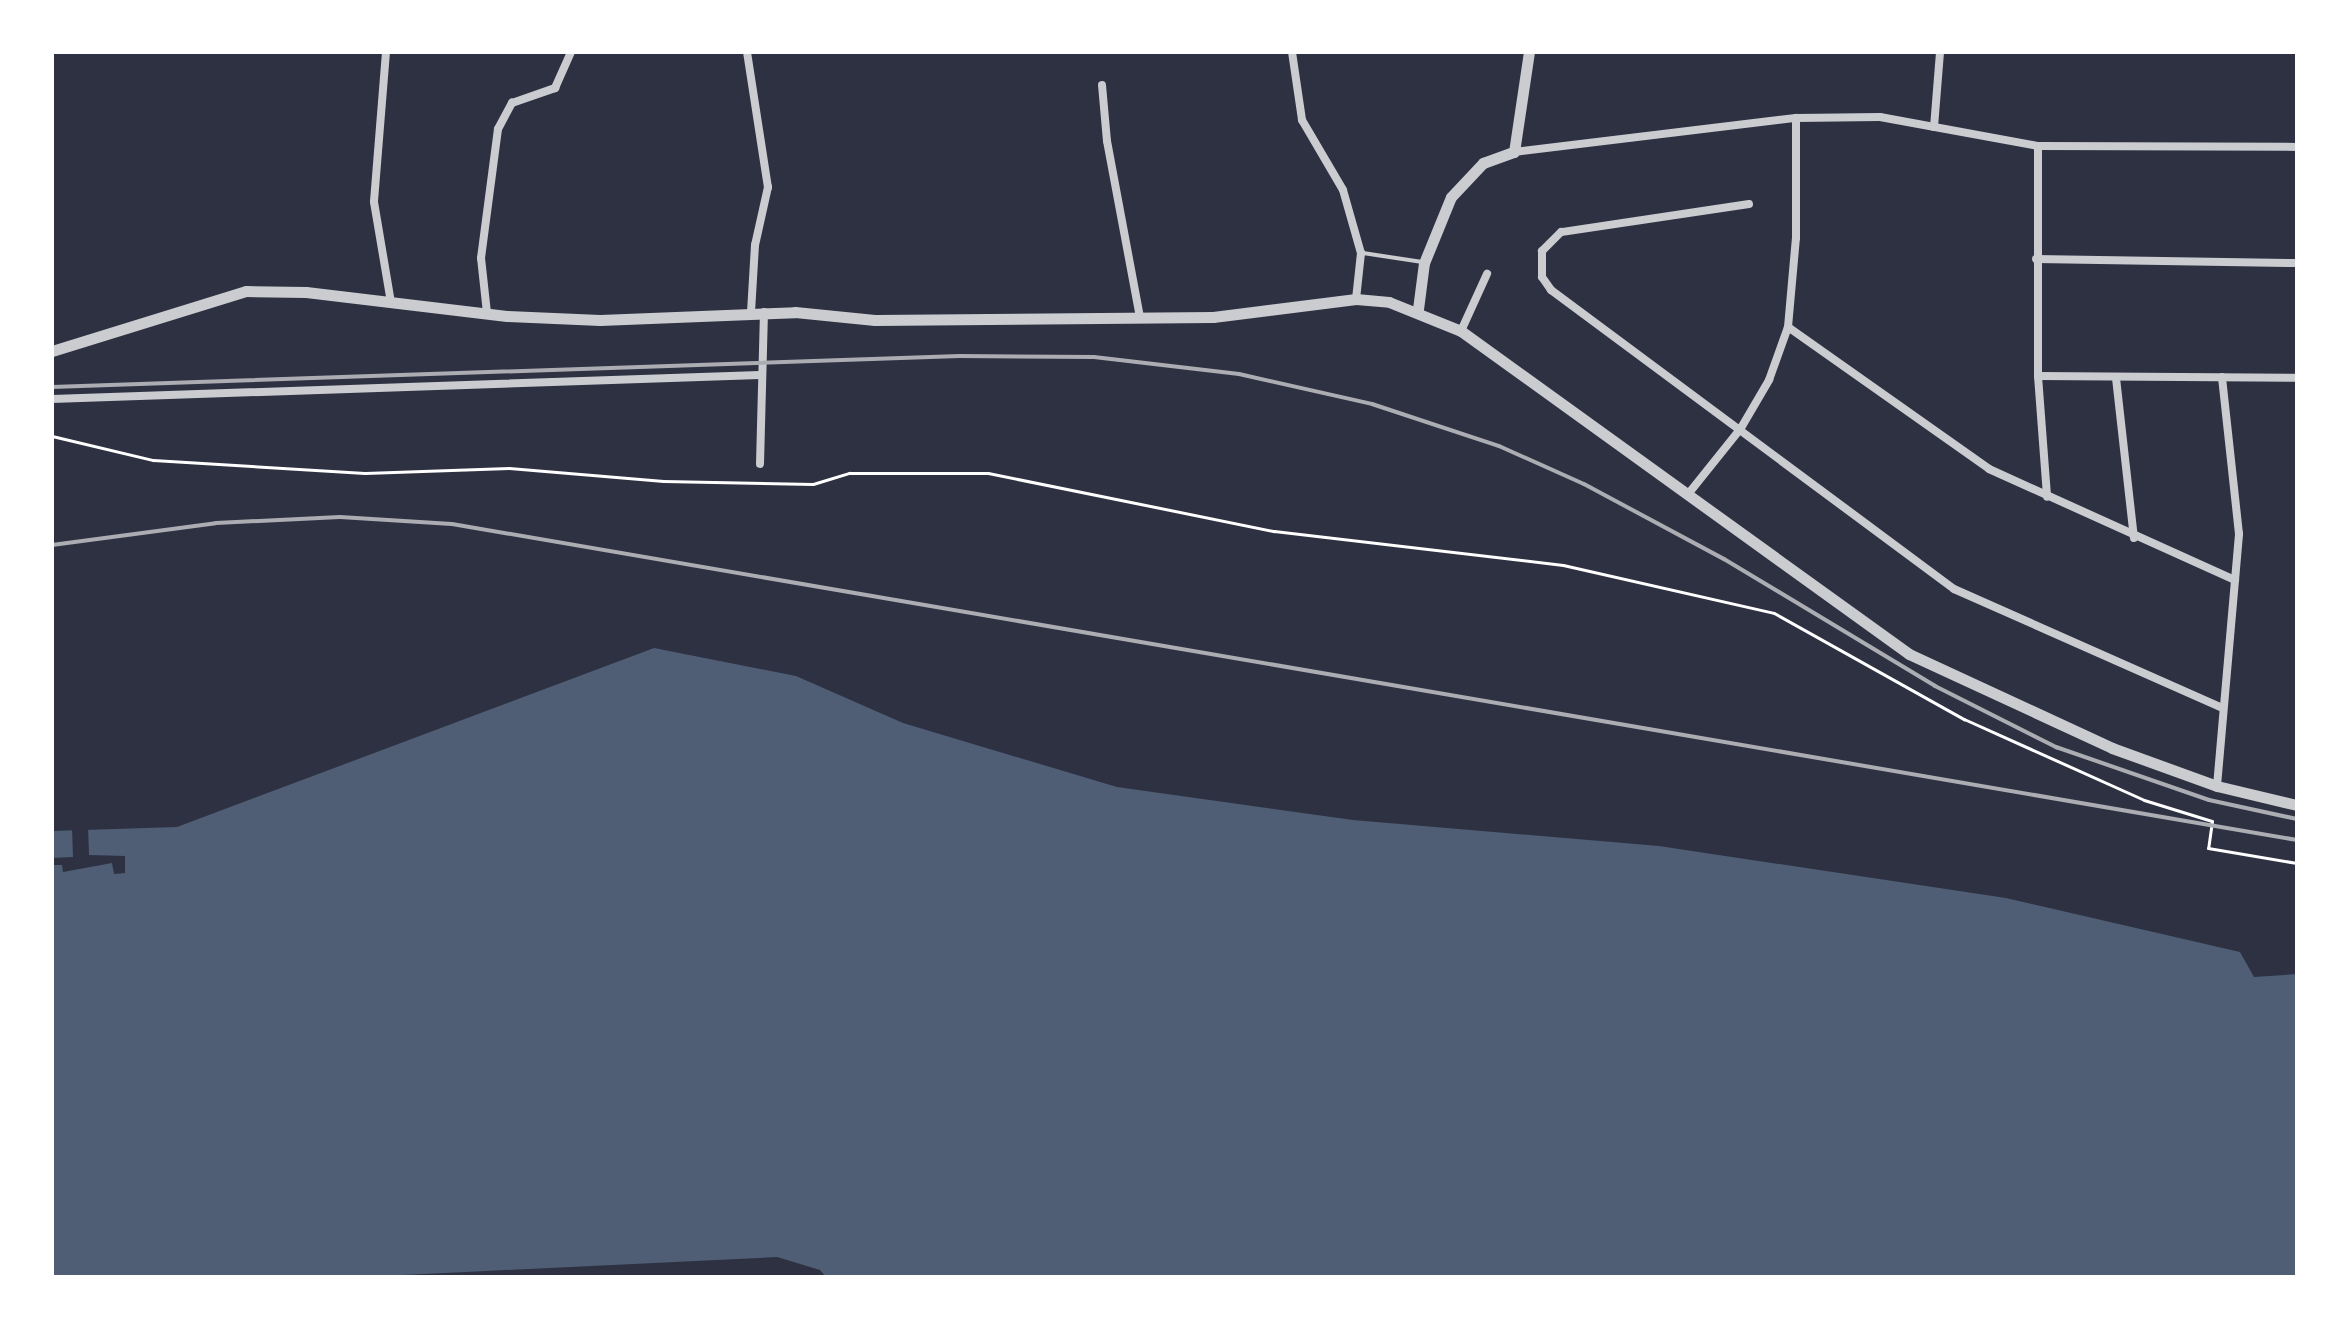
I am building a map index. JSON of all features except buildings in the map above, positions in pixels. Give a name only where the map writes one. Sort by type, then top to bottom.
[{"type":"street","points":[[386,52],[374,202],[391,302]]},
{"type":"street","points":[[487,313],[481,258],[498,129],[512,103],[555,88],[571,52]]},
{"type":"street","points":[[747,52],[768,187],[755,245],[760,464]]},
{"type":"street","points":[[1292,52],[1302,120],[1343,190],[1361,253],[1356,299]]},
{"type":"street","points":[[1514,152],[1529,52]]},
{"type":"street","points":[[1934,127],[1940,52]]},
{"type":"street","points":[[1102,85],[1107,141],[1140,317]]},
{"type":"street","points":[[1418,309],[1424,263],[1451,197],[1483,163],[1514,152],[1796,118],[1880,117],[2038,146],[2297,147]]},
{"type":"street","points":[[1689,493],[1741,428],[1769,380],[1788,327],[1796,238],[1796,118]]},
{"type":"street","points":[[2038,146],[2038,376],[2047,497]]},
{"type":"street","points":[[1749,204],[1567,230],[1550,240],[1540,263],[1551,290],[1954,589],[2223,708]]},
{"type":"street","points":[[2036,259],[2297,263]]},
{"type":"street","points":[[1461,331],[1487,274]]},
{"type":"street","points":[[52,351],[246,291],[306,292],[487,313],[600,320],[758,312],[875,320],[1213,317],[1356,299],[1418,309],[1461,331],[1909,654],[2027,713],[2217,786],[2297,805]]},
{"type":"street","points":[[1788,327],[1989,469],[2134,538],[2235,580]]},
{"type":"street","points":[[52,399],[760,375]]},
{"type":"street","points":[[2038,376],[2297,378]]},
{"type":"street","points":[[2217,786],[2239,534],[2222,377]]},
{"type":"street","points":[[2116,378],[2134,538]]},
{"type":"lane","points":[[1361,253],[1424,263]]},
{"type":"path","points":[[52,436],[153,460],[365,473],[509,468],[663,481],[813,484],[849,473],[988,473],[1274,531],[1563,565],[1774,613],[1964,719],[2144,800],[2212,821],[2208,848],[2297,863]]},
{"type":"water","points":[[654,648],[796,676],[903,723],[1117,787],[1353,820],[1659,846],[2006,898],[2240,952],[2254,977],[2297,974],[2297,1277],[826,1277],[820,1270],[777,1257],[362,1277],[52,1277],[52,831],[177,827]]},
{"type":"pier","points":[[88,826],[89,855],[125,856],[125,873],[114,874],[112,863],[63,872],[62,865],[52,865],[52,858],[73,857],[72,827]]},
{"type":"railway","points":[[52,387],[959,356],[1094,357],[1239,374],[1372,404],[1499,446],[1584,484],[1724,559],[1935,686],[2056,747],[2209,800],[2297,819]]},
{"type":"railway","points":[[52,545],[216,523],[340,517],[452,524],[2297,840]]}]
